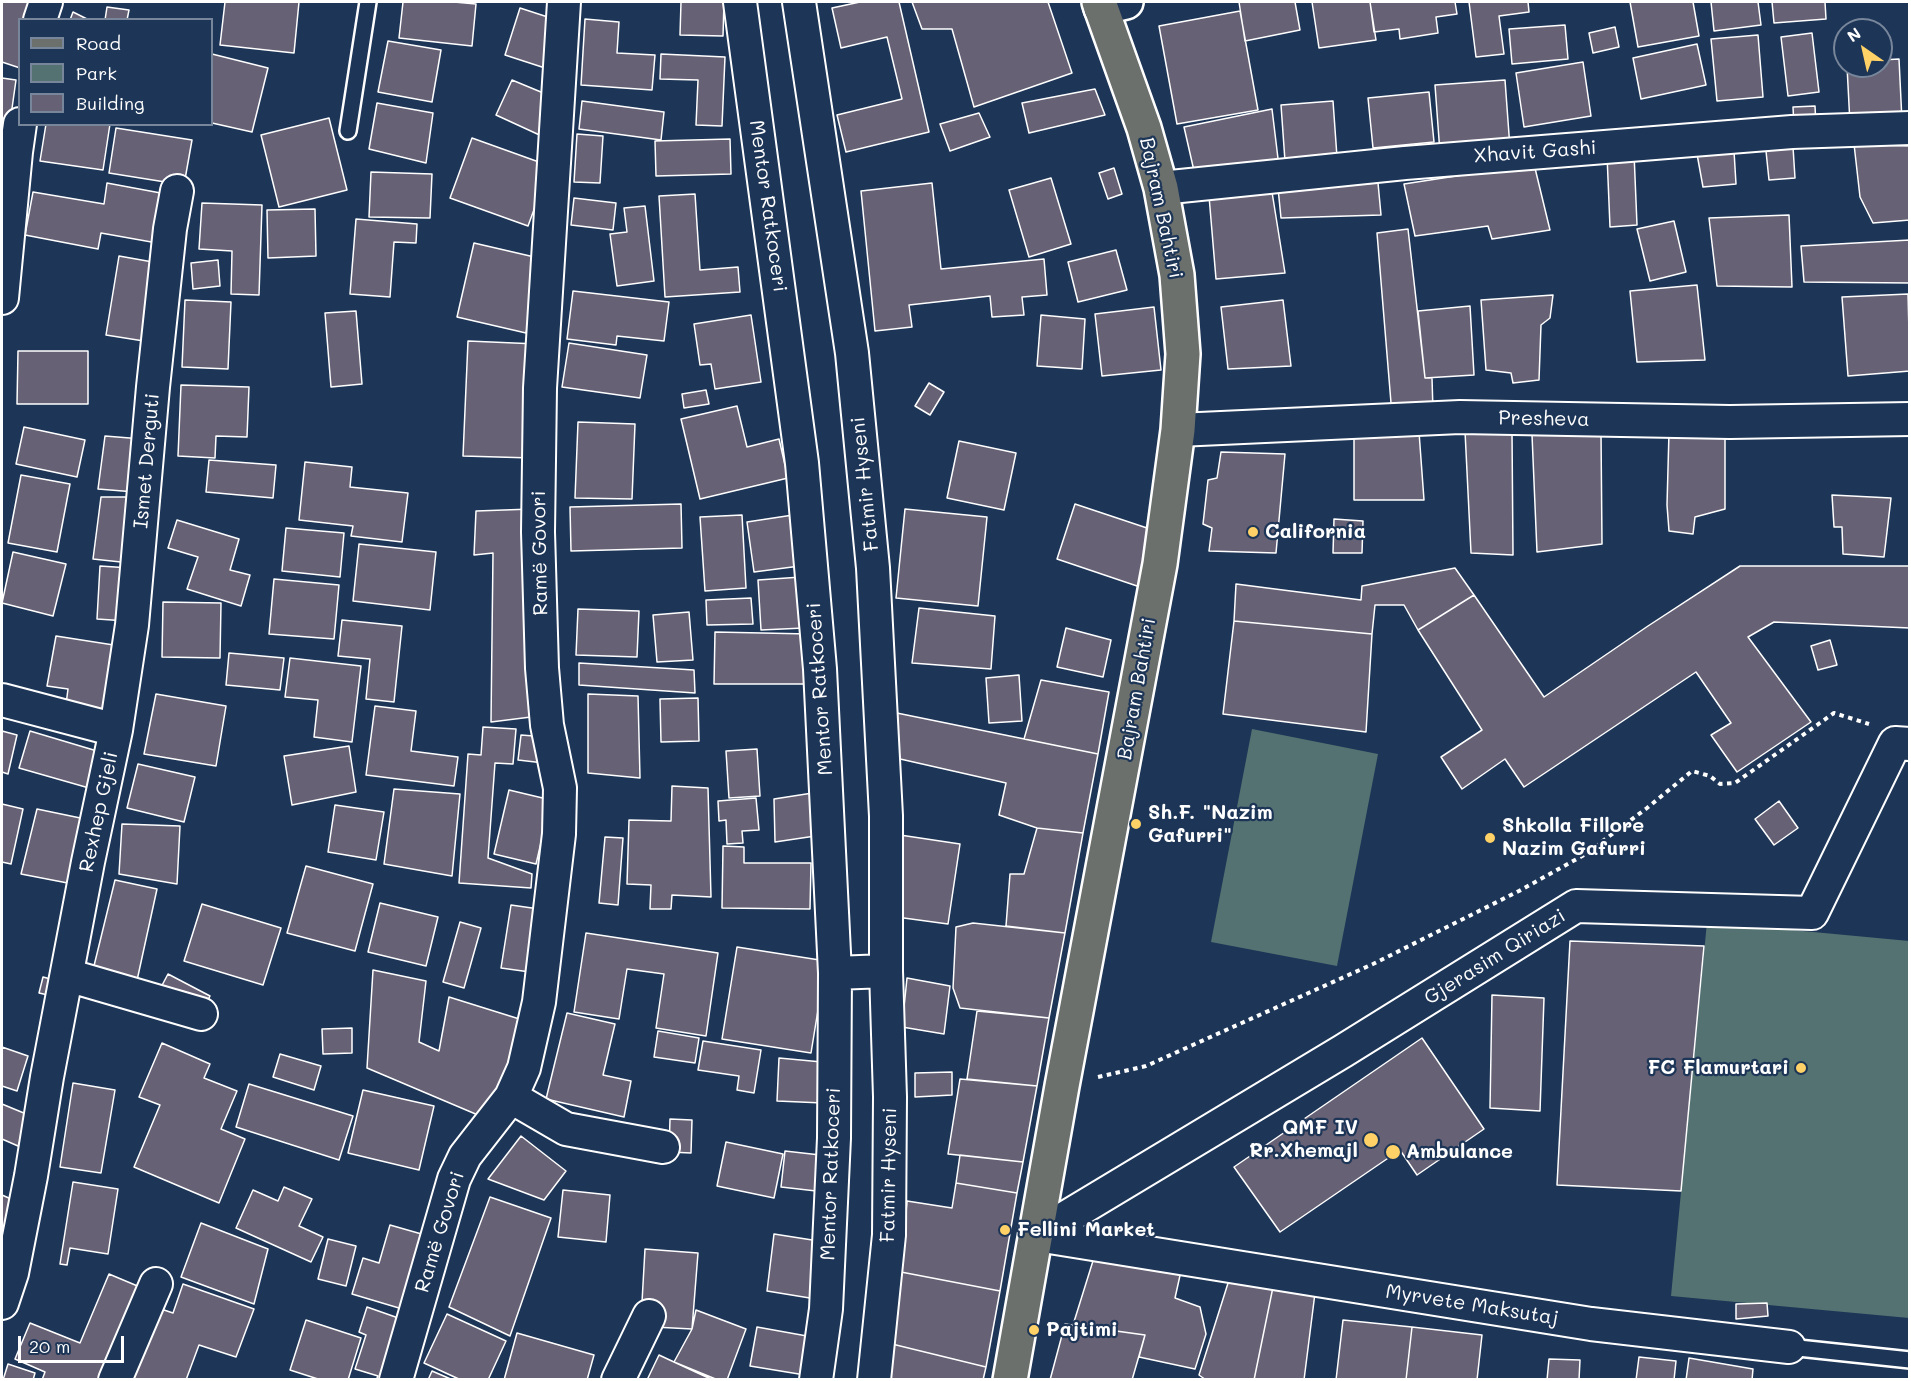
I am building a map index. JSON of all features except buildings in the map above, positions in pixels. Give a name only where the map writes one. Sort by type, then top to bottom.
[{"type":"main road","name":"Bajram Bahtiri","points":[[1010,1380],[1062,1086],[1158,576],[1178,430],[1182,343],[1178,275],[1161,188],[1109,4]]},
{"type":"street","points":[[41,18],[46,2]]},
{"type":"street","name":"Ramë Govori","points":[[396,1380],[454,1179],[465,1156],[511,1097],[524,1068],[538,1002],[559,834],[560,788],[548,725],[542,668],[538,532],[540,388],[564,2]]},
{"type":"street","name":"Mentor Ratkoceri","points":[[740,2],[802,463],[821,681],[835,973],[834,1138],[826,1309],[816,1380]]},
{"type":"street","name":"Fatmir Hyseni","points":[[799,2],[852,353],[873,568],[886,816],[886,970],[890,1097],[889,1235],[874,1380]]},
{"type":"street","points":[[2,298],[20,126]]},
{"type":"street","name":"Xhavit Gashi","points":[[1161,188],[1440,160],[1792,132],[1910,128]]},
{"type":"street","name":"Ismet Derguti","points":[[116,730],[132,625],[153,387],[170,229],[177,191]]},
{"type":"street","name":"Presheva","points":[[1178,430],[1460,417],[1730,422],[1910,419]]},
{"type":"street","name":"Rexhep Gjeli","points":[[2,700],[116,730],[88,862],[12,1274],[2,1303]]},
{"type":"street","name":"Gjerasim Qiriazi","points":[[1037,1235],[1343,1051],[1576,906],[1812,913],[1895,743],[1910,744]]},
{"type":"street","points":[[835,973],[886,970]]},
{"type":"street","points":[[67,975],[201,1014]]},
{"type":"street","points":[[511,1097],[566,1129],[663,1147]]},
{"type":"street","name":"Myrvete Maksutaj","points":[[1037,1235],[1591,1324],[1790,1347]]},
{"type":"street","points":[[115,1380],[156,1284]]},
{"type":"street","points":[[618,1380],[649,1316]]},
{"type":"lane","points":[[348,131],[368,2]]},
{"type":"lane","name":"Myrvete Maksutaj","points":[[1790,1347],[1910,1360]]},
{"type":"path","points":[[1062,1086],[1146,1066],[1394,954],[1519,891],[1584,855],[1692,771],[1710,776],[1720,784],[1735,783],[1834,713],[1875,727]]},
{"type":"green space","points":[[1252,729],[1378,754],[1337,966],[1211,942]]},
{"type":"green space","name":"FC Flamurtari","points":[[1707,922],[1909,941],[1909,1318],[1671,1296]]},
{"type":"place","name":"California","points":[[1253,532]]},
{"type":"place","name":"Sh.F. \"Nazim Gafurri\"","points":[[1136,824]]},
{"type":"place","name":"Shkolla Fillore Nazim Gafurri","points":[[1490,838]]},
{"type":"place","name":"FC Flamurtari","points":[[1801,1068]]},
{"type":"place","name":"QMF IV Rr.Xhemajl","points":[[1371,1140]]},
{"type":"place","name":"Ambulance","points":[[1393,1152]]},
{"type":"place","name":"Fellini Market","points":[[1005,1230]]},
{"type":"place","name":"Pajtimi","points":[[1034,1330]]}]
